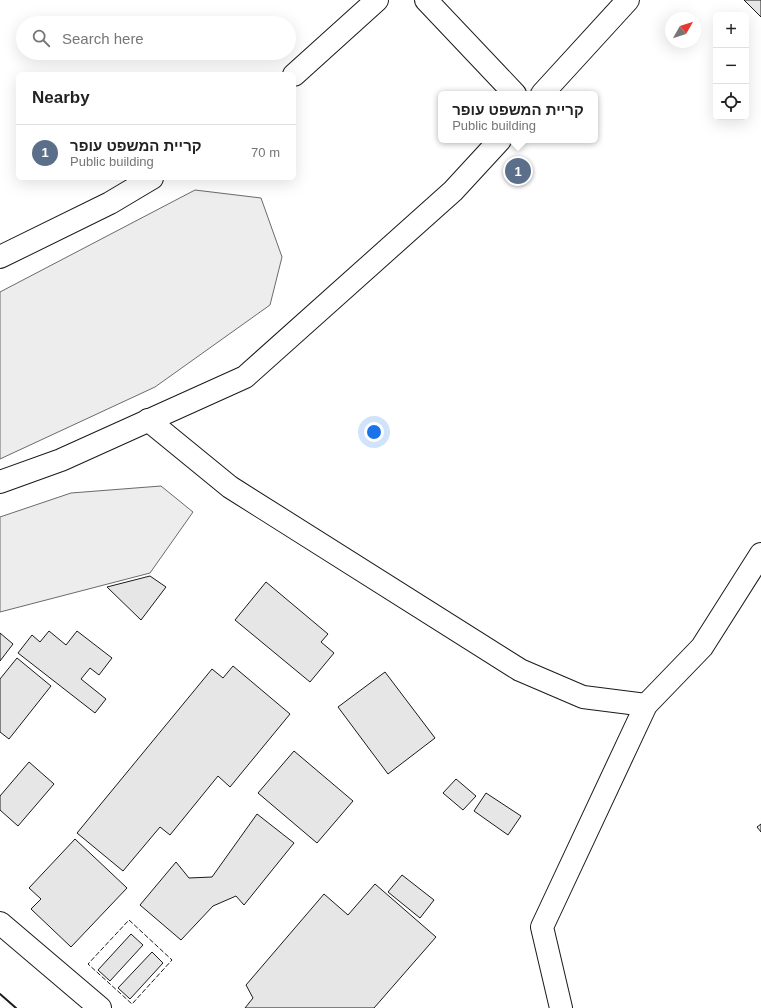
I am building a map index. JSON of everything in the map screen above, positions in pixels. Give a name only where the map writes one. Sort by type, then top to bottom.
[{"type":"street","points":[[296,73],[377,0]]},
{"type":"street","points":[[426,0],[512,91]]},
{"type":"street","points":[[545,91],[628,0]]},
{"type":"street","points":[[0,482],[61,460],[245,377],[453,191],[497,143]]},
{"type":"street","points":[[0,258],[110,203],[149,180]]},
{"type":"street","points":[[148,420],[230,487],[520,670],[583,697],[646,705]]},
{"type":"street","points":[[0,478],[61,460]]},
{"type":"street","points":[[561,1008],[542,927],[646,705],[702,647],[761,554]]},
{"type":"street","points":[[0,923],[100,1008]]},
{"type":"shaded area","points":[[195,190],[261,198],[282,257],[270,305],[155,387],[0,459],[0,292]]},
{"type":"shaded area","points":[[161,486],[193,512],[150,573],[0,612],[0,517],[71,493]]},
{"type":"building","points":[[744,0],[761,0],[761,17]]},
{"type":"building","points":[[150,576],[166,587],[141,620],[107,587]]},
{"type":"building","points":[[266,582],[328,634],[321,642],[334,653],[310,682],[235,620]]},
{"type":"building","points":[[49,631],[66,645],[77,631],[112,658],[99,675],[90,668],[81,679],[106,699],[95,713],[18,653],[32,635],[40,642]]},
{"type":"building","points":[[0,633],[13,644],[0,661]]},
{"type":"building","points":[[17,658],[51,686],[9,739],[0,732],[0,679]]},
{"type":"building","points":[[233,666],[290,714],[230,787],[218,776],[170,835],[160,827],[123,871],[77,833],[212,669],[223,678]]},
{"type":"building","points":[[385,672],[435,738],[388,774],[338,707]]},
{"type":"building","points":[[294,751],[353,801],[317,843],[258,793]]},
{"type":"building","points":[[29,762],[54,784],[18,826],[0,810],[0,796]]},
{"type":"building","points":[[456,779],[476,796],[463,810],[443,793]]},
{"type":"building","points":[[486,793],[521,816],[508,835],[474,811]]},
{"type":"building","points":[[257,814],[294,843],[244,905],[236,896],[213,906],[181,940],[140,905],[176,862],[189,878],[212,877]]},
{"type":"building","points":[[761,824],[761,832],[757,827]]},
{"type":"building","points":[[75,839],[127,888],[71,947],[31,909],[41,899],[29,888]]},
{"type":"building","points":[[402,875],[434,900],[420,918],[388,892]]},
{"type":"building","points":[[375,884],[436,937],[374,1008],[245,1008],[253,998],[246,985],[324,894],[348,915]]},
{"type":"building","points":[[131,934],[143,945],[110,981],[98,970]]},
{"type":"building","points":[[152,952],[163,963],[130,999],[118,988]]},
{"type":"fence","points":[[129,920],[172,960],[132,1004],[88,964],[129,920]]},
{"type":"wall","points":[[0,994],[16,1008]]},
{"type":"place","name":"קריית המשפט עופר","points":[[518,171]]}]
